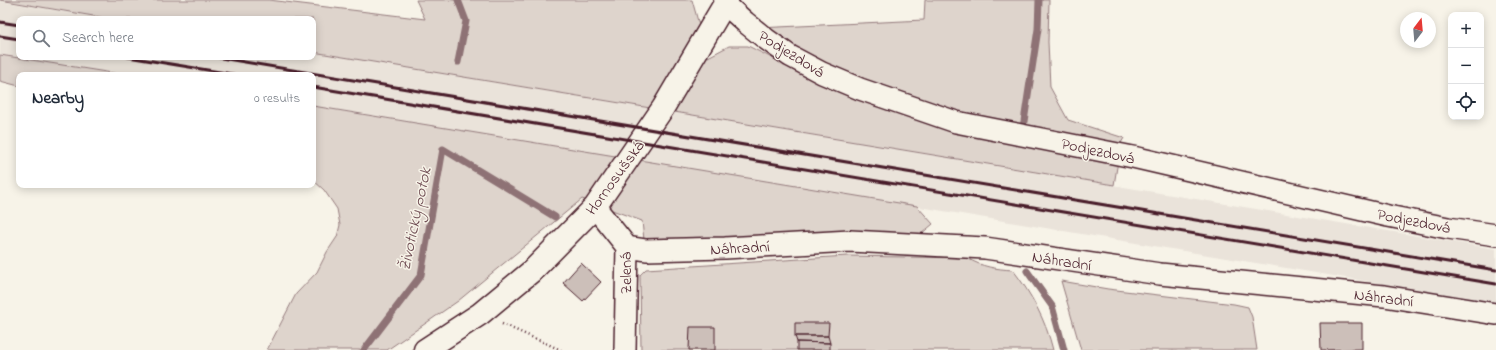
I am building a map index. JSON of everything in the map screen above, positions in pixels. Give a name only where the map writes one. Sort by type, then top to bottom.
[{"type":"street","name":"Hornosušská","points":[[425,350],[480,314],[532,271],[595,207],[663,108],[726,2]]},
{"type":"street","name":"Podjezdová","points":[[726,2],[745,22],[766,39],[790,56],[822,73],[860,89],[956,122],[1140,159],[1388,216],[1448,228],[1496,235]]},
{"type":"street","name":"Zelená","points":[[595,207],[627,247],[625,350]]},
{"type":"street","name":"Náhradní","points":[[627,247],[646,250],[725,248],[850,241],[985,248],[1160,274],[1384,296],[1496,314]]},
{"type":"path","points":[[480,314],[561,350]]},
{"type":"shaded area","points":[[0,0],[269,0],[425,19],[416,0],[692,0],[708,57],[729,46],[748,46],[790,67],[758,28],[924,20],[925,0],[1049,0],[1048,42],[1050,87],[1068,120],[1124,138],[1121,143],[1114,185],[316,52],[316,16],[93,16]]},
{"type":"shaded area","points":[[0,1],[92,16],[16,16],[16,58],[0,55]]},
{"type":"shaded area","points":[[316,52],[1496,249],[1496,303],[316,106],[316,72],[106,72],[31,60],[316,60]]},
{"type":"shaded area","points":[[0,55],[16,58],[16,60],[31,60],[106,72],[16,72],[16,85],[0,81]]},
{"type":"shaded area","points":[[316,106],[917,206],[933,224],[921,234],[671,245],[644,240],[642,221],[582,199],[458,301],[387,350],[267,350],[296,294],[317,272],[327,252],[337,237],[340,225],[337,209],[324,190],[316,183]]},
{"type":"shaded area","points":[[847,256],[967,258],[978,264],[989,267],[1013,270],[1026,288],[1042,318],[1053,350],[641,350],[640,275],[646,269]]},
{"type":"shaded area","points":[[1061,281],[1108,289],[1248,307],[1252,317],[1257,350],[1081,350]]},
{"type":"building","points":[[581,263],[601,282],[583,301],[563,283]]},
{"type":"building","points":[[795,323],[829,323],[828,336],[795,336]]},
{"type":"building","points":[[1320,323],[1362,323],[1362,349],[1321,350]]},
{"type":"building","points":[[690,327],[715,327],[715,350],[689,350]]},
{"type":"building","points":[[795,336],[828,336],[830,343],[797,342]]},
{"type":"building","points":[[797,342],[830,343],[830,350],[797,350]]},
{"type":"waterway","name":"Životický potok","points":[[458,0],[466,21],[458,62]]},
{"type":"waterway","points":[[1023,128],[1038,29],[1039,0]]},
{"type":"waterway","name":"Životický potok","points":[[364,350],[421,275],[443,149],[555,217]]},
{"type":"waterway","points":[[1027,271],[1052,306],[1064,350]]},
{"type":"railway","points":[[0,22],[16,25]]},
{"type":"railway","points":[[0,36],[16,39]]},
{"type":"railway","points":[[146,60],[220,72]]},
{"type":"railway","points":[[233,60],[305,72]]},
{"type":"railway","points":[[316,74],[1496,270]]},
{"type":"railway","points":[[316,87],[1496,284]]}]
